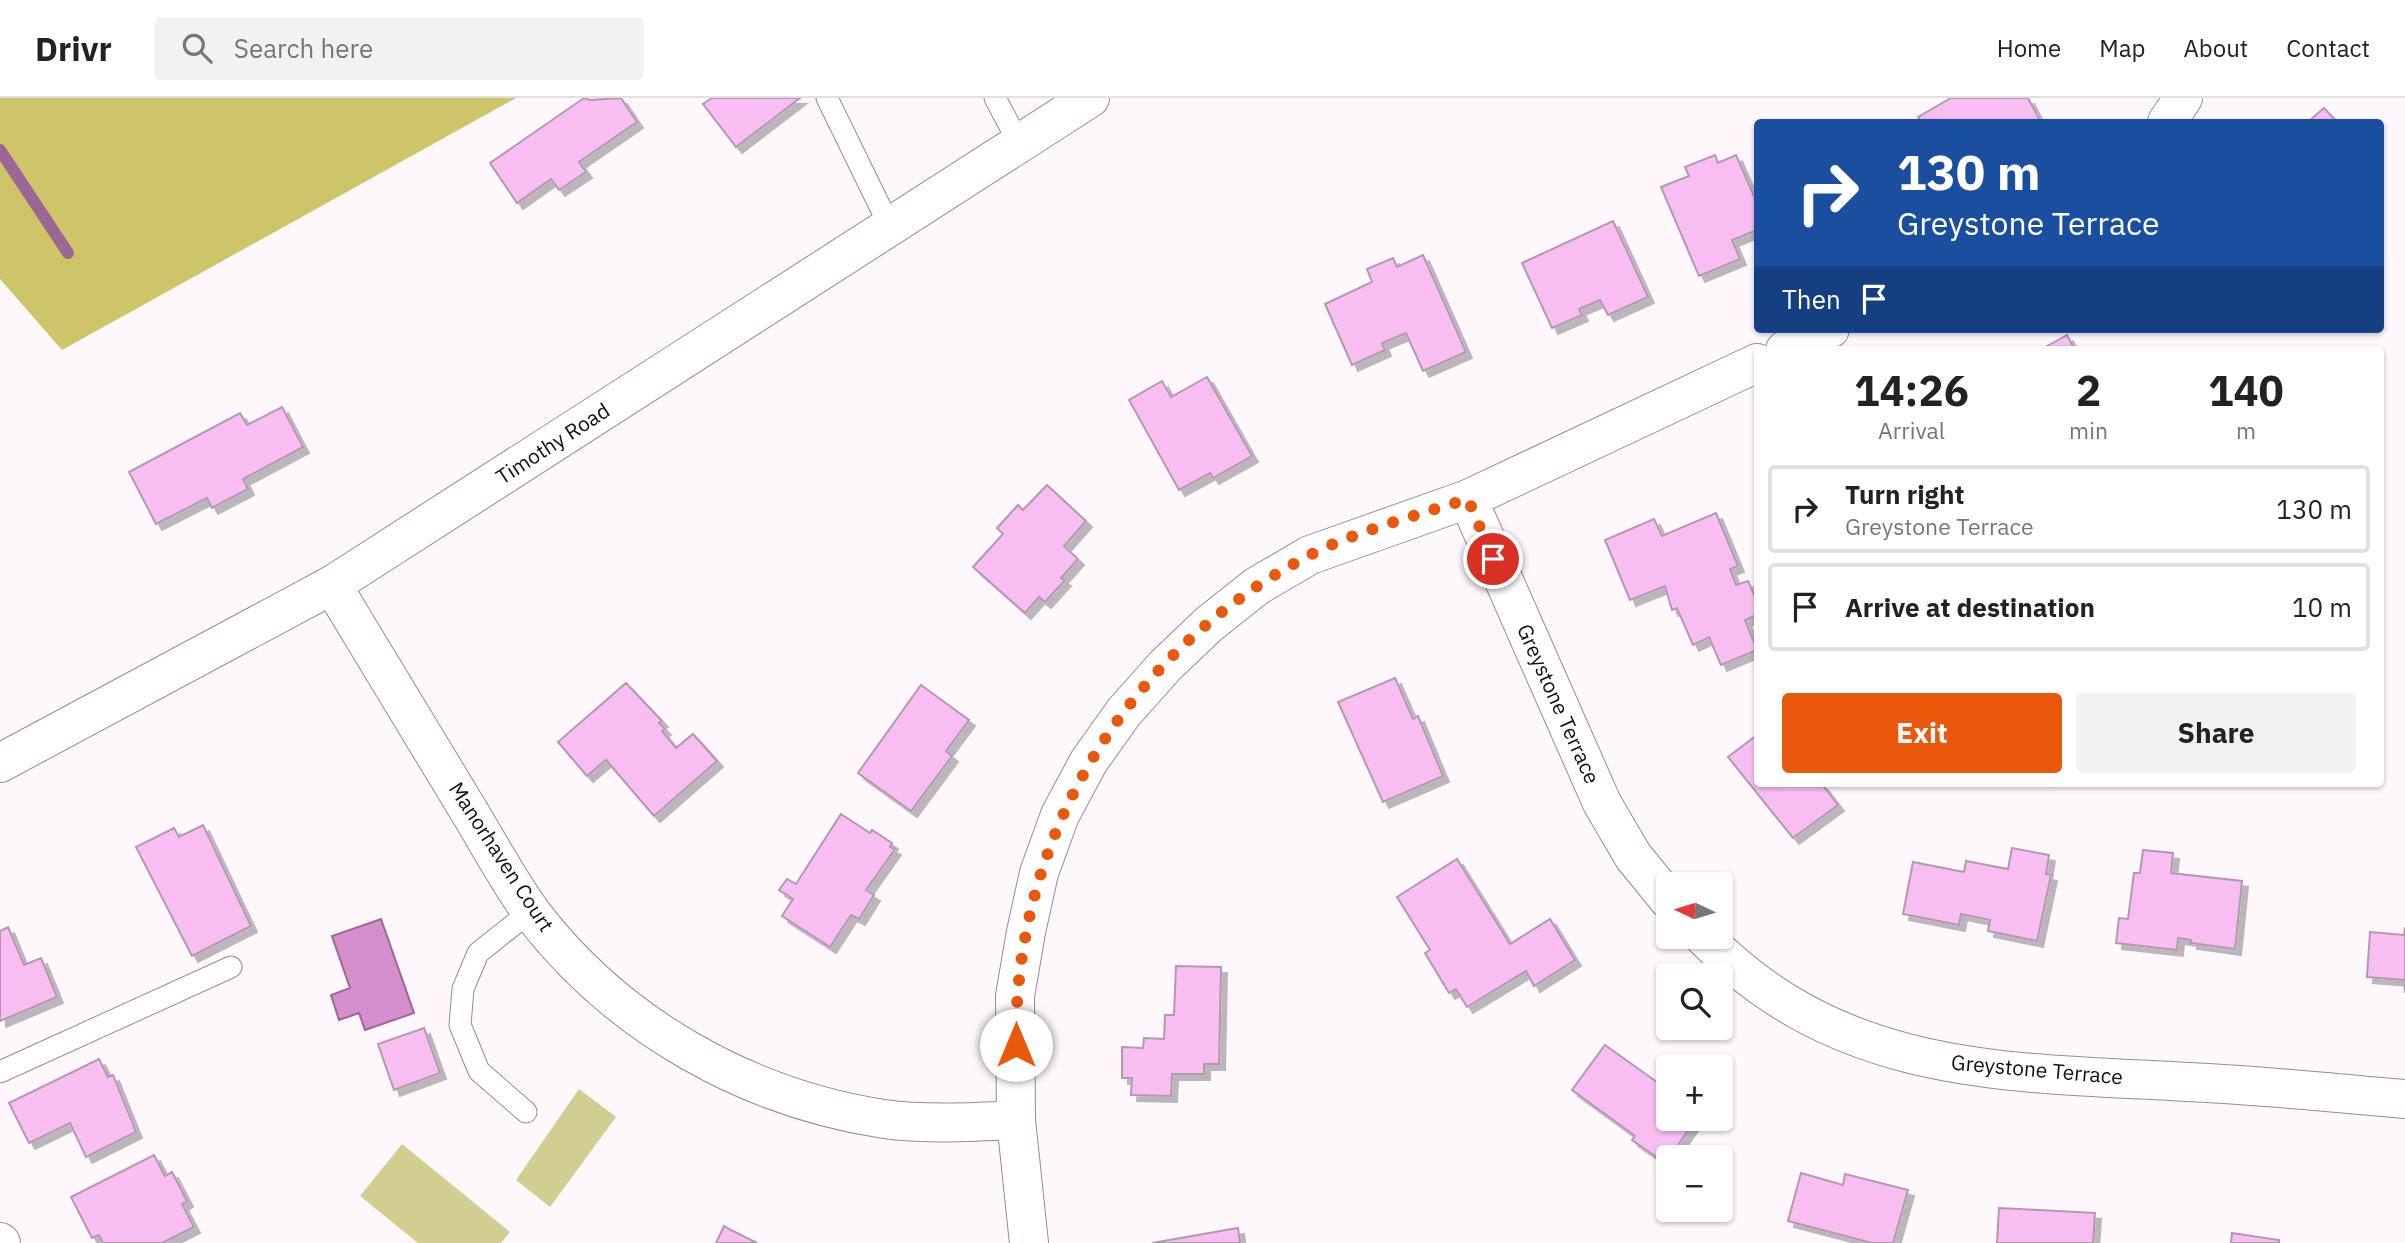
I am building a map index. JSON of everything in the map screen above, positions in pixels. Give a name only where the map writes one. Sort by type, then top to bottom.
[{"type":"street","points":[[2169,119],[2183,98]]},
{"type":"street","name":"Timothy Road","points":[[0,763],[332,585],[1087,99]]},
{"type":"street","points":[[1794,346],[1821,333]]},
{"type":"street","points":[[1029,1243],[1016,1120],[1015,996],[1039,873],[1060,816],[1089,761],[1124,712],[1174,657],[1257,586],[1310,555],[1468,499],[1754,364]]},
{"type":"street","name":"Greystone Terrace","points":[[1468,499],[1602,803],[1633,856],[1656,884]]},
{"type":"street","name":"Manorhaven Court","points":[[332,585],[531,911],[573,960],[618,1002],[667,1039],[721,1069],[820,1106],[885,1119],[952,1124],[1016,1120]]},
{"type":"street","name":"Greystone Terrace","points":[[1718,949],[1761,985],[1813,1018],[1868,1044],[1927,1060],[2048,1074],[2198,1082],[2405,1099]]},
{"type":"lane","points":[[827,98],[890,227]]},
{"type":"lane","points":[[995,98],[1019,143]]},
{"type":"lane","points":[[526,1111],[479,1071],[460,1025],[463,989],[478,953],[531,911]]},
{"type":"lane","points":[[0,1072],[231,967]]},
{"type":"shaded area","points":[[0,98],[516,98],[62,350],[0,279]]},
{"type":"shaded area","points":[[381,919],[414,1013],[365,1030],[359,1013],[339,1020],[331,995],[350,988],[332,936]]},
{"type":"shaded area","points":[[579,1089],[616,1117],[550,1207],[516,1180]]},
{"type":"shaded area","points":[[402,1144],[510,1232],[501,1243],[418,1243],[360,1196]]},
{"type":"building","points":[[584,98],[621,98],[637,122],[579,162],[586,172],[559,190],[551,179],[517,203],[490,163]]},
{"type":"building","points":[[712,98],[800,98],[736,147],[703,104]]},
{"type":"building","points":[[1951,98],[2028,98],[2039,119],[1919,119],[1918,117]]},
{"type":"building","points":[[2324,108],[2334,119],[2311,119]]},
{"type":"building","points":[[1715,155],[1718,163],[1736,155],[1754,196],[1754,231],[1732,240],[1740,259],[1699,276],[1661,187],[1689,176],[1685,167]]},
{"type":"building","points":[[1613,221],[1648,297],[1608,315],[1600,300],[1579,309],[1582,315],[1552,328],[1522,263]]},
{"type":"building","points":[[1423,255],[1466,352],[1423,371],[1406,333],[1382,343],[1385,350],[1352,365],[1325,304],[1372,282],[1367,269],[1393,258],[1397,267]]},
{"type":"building","points":[[2067,335],[2073,346],[2047,346]]},
{"type":"building","points":[[1207,377],[1252,456],[1213,478],[1210,473],[1179,490],[1129,400],[1162,381],[1171,397]]},
{"type":"building","points":[[282,407],[303,447],[243,479],[248,489],[212,508],[207,498],[156,524],[129,472],[240,413],[247,425]]},
{"type":"building","points":[[1047,485],[1086,521],[1064,546],[1078,559],[1061,578],[1065,580],[1045,602],[1039,597],[1025,613],[973,567],[1003,534],[997,528],[1018,505],[1023,510]]},
{"type":"building","points":[[1716,513],[1738,566],[1730,569],[1736,585],[1748,581],[1754,594],[1754,616],[1745,620],[1754,642],[1754,651],[1721,665],[1709,637],[1693,645],[1677,608],[1672,610],[1665,586],[1630,600],[1605,540],[1654,519],[1662,536]]},
{"type":"building","points":[[1395,678],[1413,719],[1418,716],[1443,776],[1383,802],[1338,702]]},
{"type":"building","points":[[626,683],[662,721],[659,723],[665,729],[662,731],[676,748],[693,734],[717,761],[654,816],[606,760],[587,776],[558,742]]},
{"type":"building","points":[[921,685],[969,720],[946,751],[952,756],[911,811],[858,773]]},
{"type":"building","points":[[1754,737],[1754,787],[1824,787],[1838,805],[1793,838],[1728,757]]},
{"type":"building","points":[[841,814],[870,833],[872,830],[892,843],[890,847],[895,849],[866,890],[874,895],[859,919],[851,915],[830,947],[782,916],[793,899],[779,890],[787,879],[796,884]]},
{"type":"building","points":[[203,825],[251,926],[192,956],[136,847],[174,828],[179,837]]},
{"type":"building","points":[[2012,848],[2049,855],[2046,874],[2051,875],[2037,941],[1988,931],[1990,920],[1961,914],[1959,925],[1903,914],[1913,862],[1964,872],[1966,861],[2008,869]]},
{"type":"building","points":[[2143,850],[2173,853],[2171,873],[2242,881],[2235,949],[2191,943],[2191,940],[2178,938],[2177,950],[2116,943],[2119,918],[2128,919],[2134,873],[2140,873]]},
{"type":"building","points":[[1457,859],[1510,944],[1550,919],[1575,960],[1534,986],[1526,971],[1467,1007],[1456,989],[1449,993],[1425,953],[1430,950],[1397,897]]},
{"type":"building","points":[[8,927],[24,965],[41,958],[57,997],[0,1021],[0,931]]},
{"type":"building","points":[[2405,927],[2405,993],[2404,980],[2367,977],[2370,932],[2404,935]]},
{"type":"building","points":[[1176,966],[1221,967],[1219,1064],[1204,1064],[1204,1074],[1172,1074],[1171,1096],[1131,1095],[1132,1078],[1122,1078],[1122,1047],[1143,1048],[1144,1038],[1164,1039],[1165,1015],[1174,1015]]},
{"type":"building","points":[[424,1028],[440,1073],[394,1090],[378,1044]]},
{"type":"building","points":[[1605,1045],[1656,1081],[1656,1131],[1688,1131],[1678,1145],[1656,1145],[1656,1157],[1632,1140],[1635,1136],[1572,1090]]},
{"type":"building","points":[[99,1059],[108,1077],[113,1075],[136,1132],[86,1157],[70,1123],[29,1143],[9,1103]]},
{"type":"building","points":[[154,1155],[165,1176],[172,1172],[187,1201],[182,1204],[194,1227],[162,1243],[103,1243],[99,1235],[92,1238],[71,1197]]},
{"type":"building","points":[[1801,1173],[1843,1185],[1845,1174],[1908,1190],[1893,1243],[1872,1243],[1788,1221]]},
{"type":"building","points":[[1999,1208],[2095,1213],[2093,1243],[1997,1243]]},
{"type":"building","points":[[724,1226],[731,1230],[757,1243],[716,1243]]},
{"type":"building","points":[[1238,1228],[1240,1243],[1152,1243]]},
{"type":"building","points":[[2232,1233],[2279,1240],[2279,1243],[2231,1243]]},
{"type":"waterway","points":[[0,150],[68,253]]},
{"type":"route","points":[[1016,1045],[1015,996],[1026,932],[1039,873],[1060,816],[1089,761],[1124,712],[1165,666],[1209,624],[1257,586],[1310,555],[1408,518],[1468,499],[1493,559]]}]
